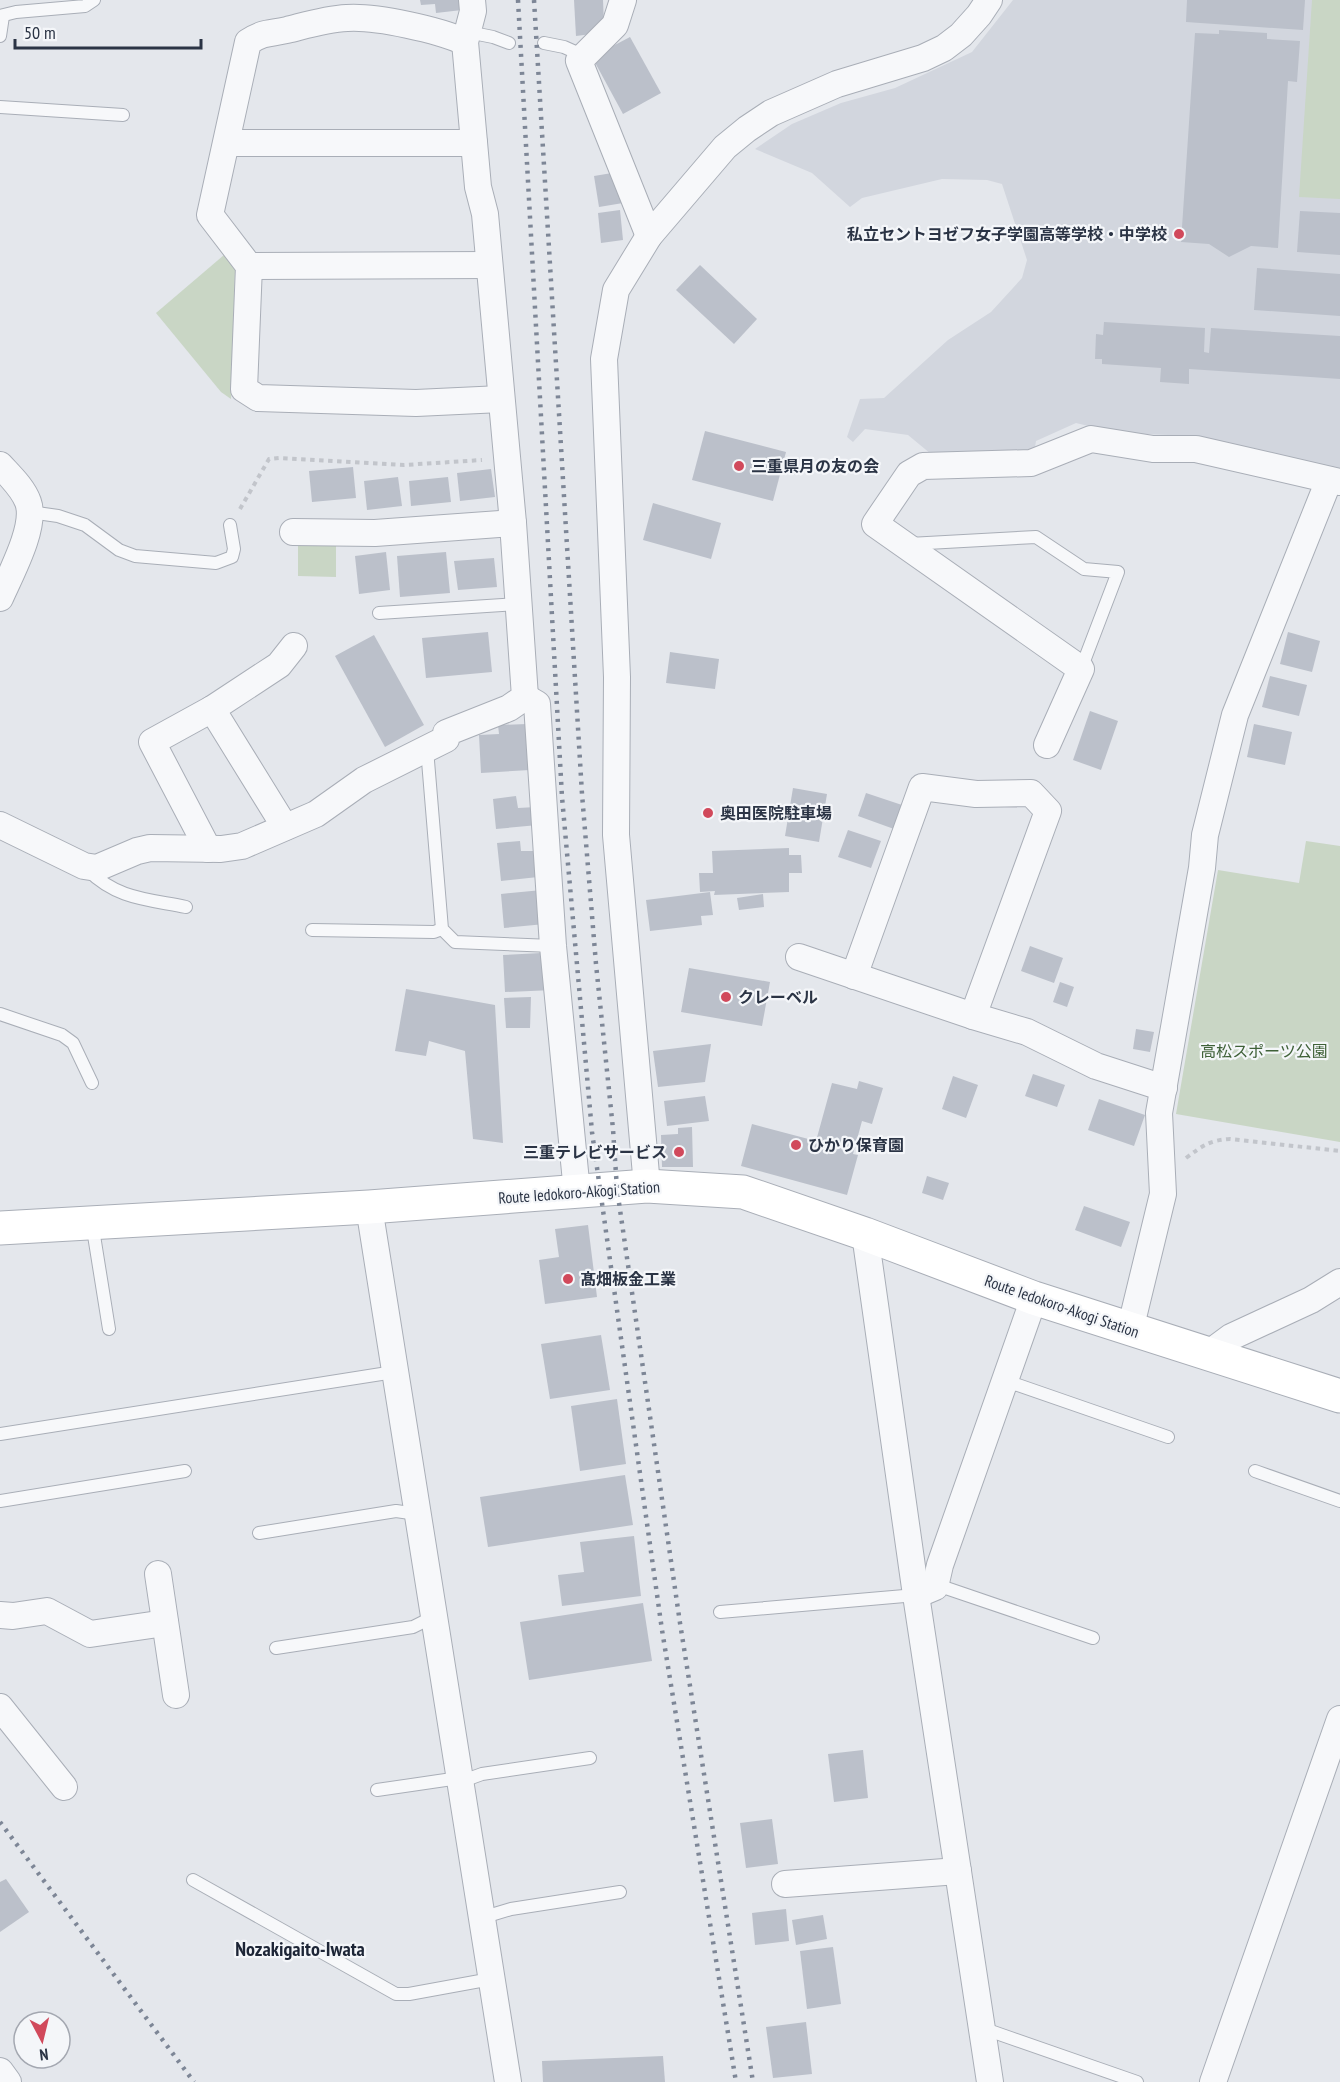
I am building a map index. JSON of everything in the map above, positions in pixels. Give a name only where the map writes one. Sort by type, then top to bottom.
[{"type":"main road","name":"Route Iedokoro-Akogi Station","points":[[0,1228],[369,1207],[647,1186],[743,1192],[865,1234],[1034,1298],[1340,1396]]},
{"type":"street","points":[[472,0],[473,11],[466,37],[474,143],[478,187],[485,213],[513,523],[525,697]]},
{"type":"street","points":[[623,0],[615,25],[579,61],[649,236]]},
{"type":"street","points":[[647,1186],[616,835],[618,677],[604,359],[616,290],[649,236],[725,147],[747,129],[771,113],[837,84],[923,58],[944,48],[961,35],[989,0]]},
{"type":"street","points":[[466,37],[348,17],[262,33],[248,42],[210,215],[249,266],[244,389],[258,398],[416,403],[501,399]]},
{"type":"street","points":[[227,142],[474,143]]},
{"type":"street","points":[[249,266],[489,265]]},
{"type":"street","points":[[1047,745],[1081,669],[875,524],[909,474],[923,466],[1031,463],[1091,439],[1153,449],[1196,449],[1334,481],[1235,715],[1205,836],[1203,868],[1160,1113],[1163,1194],[1130,1330]]},
{"type":"street","points":[[0,465],[20,487],[29,502],[30,512],[28,531],[0,598]]},
{"type":"street","points":[[293,532],[375,533],[513,523]]},
{"type":"street","points":[[208,849],[152,742],[212,709],[279,665],[294,646]]},
{"type":"street","points":[[0,825],[84,866],[97,867],[150,848],[232,849],[316,814],[364,780],[446,739],[446,733],[509,708],[525,697]]},
{"type":"street","points":[[525,697],[537,704],[553,946],[577,1192]]},
{"type":"street","points":[[212,709],[285,827]]},
{"type":"street","points":[[855,976],[922,788],[976,794],[1030,793],[1048,811],[973,1016]]},
{"type":"street","points":[[799,957],[1027,1032],[1096,1066],[1164,1088]]},
{"type":"street","points":[[369,1207],[508,2082]]},
{"type":"street","points":[[865,1234],[925,1591],[958,1871],[988,2082]]},
{"type":"street","points":[[1208,1354],[1231,1337],[1311,1300],[1340,1282]]},
{"type":"street","points":[[925,1591],[940,1565],[1034,1298]]},
{"type":"street","points":[[158,1574],[177,1695]]},
{"type":"street","points":[[0,1615],[13,1616],[47,1611],[90,1634],[165,1623]]},
{"type":"street","points":[[0,1623],[0,1628]]},
{"type":"street","points":[[0,1707],[64,1787]]},
{"type":"street","points":[[1212,2082],[1340,1719]]},
{"type":"street","points":[[785,1884],[958,1871]]},
{"type":"street","points":[[0,2071],[8,2082]]},
{"type":"lane","points":[[0,36],[1,16],[16,12],[85,6],[94,0]]},
{"type":"lane","points":[[466,37],[493,37],[510,43]]},
{"type":"lane","points":[[544,43],[564,46],[584,56]]},
{"type":"lane","points":[[0,107],[123,115]]},
{"type":"lane","points":[[30,512],[58,516],[85,525],[119,550],[135,556],[216,563],[232,557],[234,549],[230,525]]},
{"type":"lane","points":[[903,544],[1035,537],[1084,569],[1118,572],[1081,669]]},
{"type":"lane","points":[[379,612],[518,604]]},
{"type":"lane","points":[[427,749],[442,929],[455,942],[553,946]]},
{"type":"lane","points":[[84,866],[106,887],[121,894],[186,907]]},
{"type":"lane","points":[[312,930],[434,932],[442,929]]},
{"type":"lane","points":[[0,1014],[62,1035],[73,1043],[92,1083]]},
{"type":"lane","points":[[92,1223],[109,1329]]},
{"type":"lane","points":[[0,1434],[394,1372]]},
{"type":"lane","points":[[1004,1383],[1018,1385],[1168,1437]]},
{"type":"lane","points":[[0,1501],[185,1472]]},
{"type":"lane","points":[[1255,1472],[1340,1501]]},
{"type":"lane","points":[[259,1533],[396,1511],[417,1514]]},
{"type":"lane","points":[[720,1612],[946,1588],[1093,1638]]},
{"type":"lane","points":[[276,1648],[413,1627],[433,1617]]},
{"type":"lane","points":[[377,1790],[459,1780],[482,1774],[591,1758]]},
{"type":"lane","points":[[193,1880],[396,1994],[409,1994],[491,1979]]},
{"type":"lane","points":[[481,1918],[511,1909],[620,1892]]},
{"type":"lane","points":[[982,2028],[1137,2082]]},
{"type":"path","points":[[230,525],[269,459],[404,465],[506,458]]},
{"type":"path","points":[[1162,1173],[1177,1165],[1200,1147],[1215,1140],[1230,1139],[1340,1151]]},
{"type":"shaded area","name":"私立セントヨゼフ女子学園高等学校・中学校","points":[[1013,0],[1340,0],[1340,470],[1192,436],[1118,433],[1076,423],[1036,441],[1034,454],[931,454],[908,435],[865,429],[853,442],[847,437],[860,399],[884,398],[948,340],[991,312],[1022,278],[1027,260],[1002,184],[987,180],[942,179],[862,198],[850,207],[812,173],[755,149],[792,124],[841,103],[895,88],[972,52]]},
{"type":"green space","points":[[1312,0],[1340,0],[1340,199],[1299,197]]},
{"type":"green space","points":[[224,255],[235,270],[231,399],[221,392],[156,313]]},
{"type":"green space","points":[[298,543],[336,545],[336,577],[298,576]]},
{"type":"green space","name":"高松スポーツ公園","points":[[1306,841],[1340,846],[1340,1142],[1176,1114],[1218,870],[1299,883]]},
{"type":"building","points":[[420,0],[461,0],[462,10],[436,13],[435,4],[421,5]]},
{"type":"building","points":[[574,0],[603,0],[604,24],[592,34],[576,36]]},
{"type":"building","points":[[1187,0],[1305,0],[1303,30],[1186,22]]},
{"type":"building","points":[[1219,30],[1267,33],[1267,39],[1300,41],[1297,82],[1288,81],[1278,248],[1251,246],[1229,257],[1209,244],[1181,242],[1195,33],[1219,34]]},
{"type":"building","points":[[630,37],[661,93],[623,114],[592,57]]},
{"type":"building","points":[[612,173],[623,203],[599,207],[594,176]]},
{"type":"building","points":[[620,210],[623,240],[601,243],[598,213]]},
{"type":"building","points":[[1300,211],[1340,213],[1340,255],[1297,252]]},
{"type":"building","points":[[700,265],[757,319],[734,344],[676,290]]},
{"type":"building","points":[[1257,268],[1340,274],[1340,316],[1254,310]]},
{"type":"building","points":[[1104,322],[1205,328],[1204,352],[1209,353],[1211,328],[1340,336],[1340,379],[1189,369],[1189,384],[1160,382],[1161,368],[1102,364],[1102,359],[1095,359],[1096,334],[1103,335]]},
{"type":"building","name":"三重県月の友の会","points":[[705,431],[786,452],[773,501],[692,480]]},
{"type":"building","points":[[353,467],[356,498],[312,502],[309,471]]},
{"type":"building","points":[[491,469],[495,497],[460,501],[457,473]]},
{"type":"building","points":[[398,477],[402,506],[367,510],[364,481]]},
{"type":"building","points":[[448,477],[451,502],[411,506],[409,481]]},
{"type":"building","points":[[653,503],[721,523],[711,559],[643,540]]},
{"type":"building","points":[[386,552],[390,590],[359,594],[355,556]]},
{"type":"building","points":[[446,552],[450,593],[400,597],[397,556]]},
{"type":"building","points":[[494,558],[497,587],[458,590],[454,561]]},
{"type":"building","points":[[488,632],[492,672],[426,678],[422,638]]},
{"type":"building","points":[[1288,632],[1320,641],[1312,672],[1280,664]]},
{"type":"building","points":[[374,635],[424,725],[385,747],[335,656]]},
{"type":"building","points":[[670,652],[719,659],[715,689],[666,683]]},
{"type":"building","points":[[1270,676],[1307,685],[1299,716],[1262,707]]},
{"type":"building","points":[[1090,711],[1118,721],[1101,770],[1073,760]]},
{"type":"building","points":[[527,724],[530,770],[481,773],[479,735],[499,734],[498,725]]},
{"type":"building","points":[[1254,724],[1292,732],[1285,765],[1247,757]]},
{"type":"building","points":[[793,788],[827,794],[819,842],[785,836]]},
{"type":"building","points":[[866,793],[902,805],[894,829],[858,816]]},
{"type":"building","points":[[516,796],[518,808],[536,807],[538,825],[496,829],[493,799]]},
{"type":"building","points":[[848,830],[881,841],[871,868],[838,857]]},
{"type":"building","points":[[520,841],[521,851],[534,851],[538,877],[501,881],[497,843]]},
{"type":"building","points":[[789,848],[789,855],[801,855],[802,873],[789,873],[789,892],[714,895],[715,891],[700,892],[699,873],[713,873],[712,851]]},
{"type":"building","points":[[542,890],[545,924],[504,928],[501,894]]},
{"type":"building","points":[[710,892],[713,915],[701,916],[702,925],[650,931],[646,900]]},
{"type":"building","points":[[763,894],[764,907],[739,910],[737,898]]},
{"type":"building","points":[[1030,946],[1063,958],[1054,983],[1021,971]]},
{"type":"building","points":[[541,953],[541,966],[551,966],[553,990],[505,992],[503,955]]},
{"type":"building","name":"クレーベル","points":[[689,968],[770,982],[762,1026],[681,1012]]},
{"type":"building","points":[[1060,982],[1074,987],[1067,1007],[1053,1002]]},
{"type":"building","points":[[406,989],[495,1005],[503,1143],[473,1139],[465,1051],[429,1041],[426,1056],[395,1051]]},
{"type":"building","points":[[531,997],[530,1028],[506,1028],[504,998]]},
{"type":"building","points":[[1136,1029],[1154,1032],[1150,1052],[1133,1049]]},
{"type":"building","points":[[711,1044],[705,1082],[658,1087],[653,1051]]},
{"type":"building","points":[[1033,1074],[1065,1085],[1057,1107],[1025,1096]]},
{"type":"building","points":[[953,1076],[978,1085],[966,1118],[942,1109]]},
{"type":"building","points":[[859,1081],[883,1088],[872,1124],[862,1121],[853,1154],[858,1155],[847,1195],[741,1166],[752,1124],[816,1141],[832,1083],[857,1089]]},
{"type":"building","points":[[705,1096],[709,1121],[667,1126],[664,1101]]},
{"type":"building","points":[[1099,1099],[1145,1115],[1134,1146],[1088,1130]]},
{"type":"building","points":[[692,1127],[693,1167],[662,1167],[661,1135],[678,1134],[678,1128]]},
{"type":"building","points":[[927,1176],[949,1183],[943,1200],[922,1193]]},
{"type":"building","points":[[1084,1206],[1130,1222],[1121,1247],[1075,1230]]},
{"type":"building","name":"髙畑板金工業","points":[[588,1225],[597,1297],[545,1304],[539,1260],[559,1257],[555,1229]]},
{"type":"building","points":[[601,1335],[610,1390],[550,1399],[541,1344]]},
{"type":"building","points":[[617,1399],[626,1464],[580,1471],[571,1406]]},
{"type":"building","points":[[625,1475],[633,1525],[488,1547],[480,1497]]},
{"type":"building","points":[[634,1536],[641,1596],[562,1606],[558,1575],[584,1572],[580,1542]]},
{"type":"building","points":[[643,1603],[652,1661],[529,1680],[520,1622]]},
{"type":"building","points":[[863,1750],[868,1798],[834,1802],[828,1754]]},
{"type":"building","points":[[772,1819],[778,1864],[746,1868],[740,1823]]},
{"type":"building","points":[[6,1879],[29,1912],[0,1932],[0,1882]]},
{"type":"building","points":[[786,1909],[789,1941],[755,1945],[752,1913]]},
{"type":"building","points":[[823,1915],[827,1939],[796,1945],[792,1920]]},
{"type":"building","points":[[833,1947],[841,2004],[807,2009],[800,1951]]},
{"type":"building","points":[[806,2022],[812,2074],[773,2078],[766,2027]]},
{"type":"building","points":[[663,2056],[665,2082],[543,2082],[542,2061]]},
{"type":"railway","points":[[518,0],[562,797],[592,1132],[662,1630],[736,2082]]},
{"type":"railway","points":[[534,0],[582,794],[617,1189],[680,1623],[753,2082]]},
{"type":"railway","points":[[0,1822],[194,2082]]},
{"type":"place","name":"私立セントヨゼフ女子学園高等学校・中学校","points":[[1179,234]]},
{"type":"place","name":"三重県月の友の会","points":[[739,466]]},
{"type":"place","name":"奥田医院駐車場","points":[[708,813]]},
{"type":"place","name":"クレーベル","points":[[726,997]]},
{"type":"place","name":"ひかり保育園","points":[[796,1145]]},
{"type":"place","name":"三重テレビサービス","points":[[679,1152]]},
{"type":"place","name":"髙畑板金工業","points":[[568,1279]]},
{"type":"district","name":"Nozakigaito-Iwata","points":[[300,1949]]}]
